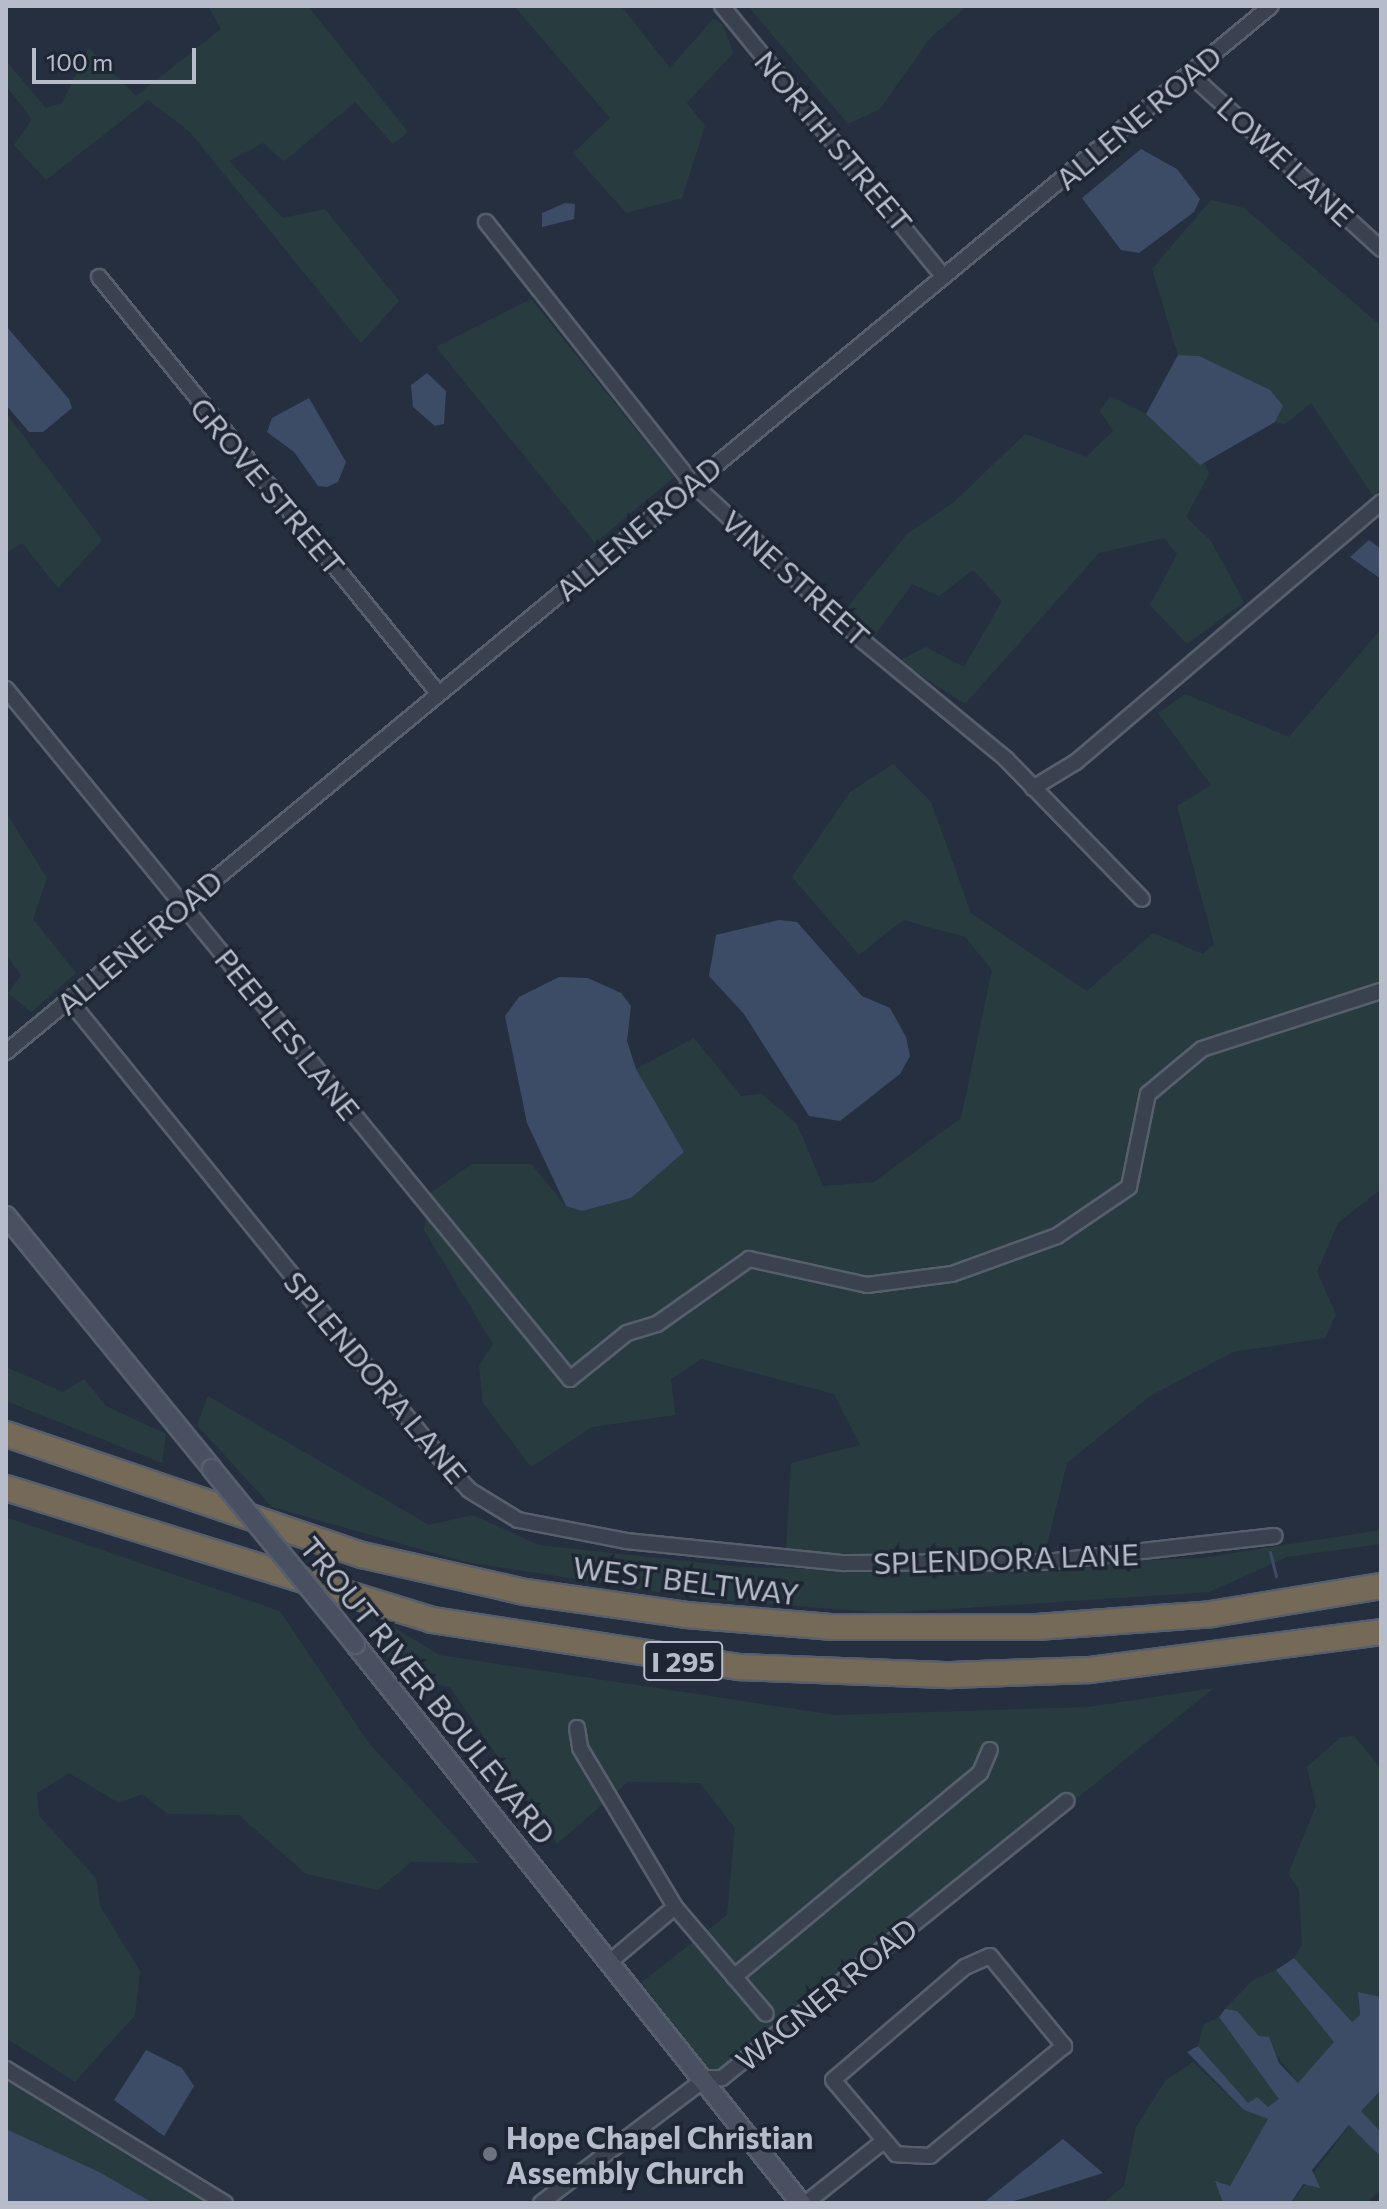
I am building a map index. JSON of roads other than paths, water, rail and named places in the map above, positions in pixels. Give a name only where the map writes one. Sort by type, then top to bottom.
[{"type":"highway","name":"WEST BELTWAY","points":[[14,1436],[362,1555],[538,1594],[733,1620],[934,1630],[1091,1625],[1381,1586]]},
{"type":"highway","name":"I 295","points":[[6,1488],[432,1620],[739,1667],[936,1675],[1075,1671],[1217,1659],[1381,1632]]},
{"type":"street","name":"NORTH STREET","points":[[722,6],[944,277]]},
{"type":"street","name":"ALLENE ROAD","points":[[6,1052],[1271,6]]},
{"type":"street","name":"LOWE LANE","points":[[1190,74],[1381,249]]},
{"type":"street","name":"VINE STREET","points":[[486,222],[692,483],[1033,788],[1142,899]]},
{"type":"street","name":"GROVE STREET","points":[[99,277],[438,693]]},
{"type":"street","points":[[1033,788],[1076,762],[1381,502]]},
{"type":"street","name":"PEEPLES LANE","points":[[6,689],[570,1379],[627,1333],[657,1324],[750,1252],[867,1285],[952,1274],[1024,1251],[1118,1200],[1138,1166],[1140,1109],[1148,1094],[1202,1049],[1381,991]]},
{"type":"street","name":"SPLENDORA LANE","points":[[69,1000],[446,1465],[469,1490],[518,1520],[626,1541],[844,1563],[1046,1562],[1275,1536]]},
{"type":"street","name":"TROUT RIVER BOULEVARD","points":[[6,1216],[612,1960],[804,2203]]},
{"type":"street","points":[[577,1728],[580,1748],[675,1907],[766,2014]]},
{"type":"street","points":[[734,1977],[980,1773],[990,1750]]},
{"type":"street","name":"WAGNER ROAD","points":[[541,2203],[706,2078],[722,2078],[1067,1801]]},
{"type":"street","points":[[612,1960],[675,1907]]},
{"type":"street","points":[[990,1956],[1064,2046],[930,2156],[910,2159],[880,2144],[833,2080],[965,1967],[990,1956]]},
{"type":"street","points":[[6,2069],[225,2203]]},
{"type":"street","points":[[804,2203],[880,2144]]},
{"type":"water","points":[[1141,149],[1177,169],[1200,199],[1194,212],[1139,253],[1121,250],[1082,198]]},
{"type":"water","points":[[565,203],[575,204],[574,219],[542,227],[542,213]]},
{"type":"water","points":[[6,326],[69,399],[72,408],[43,432],[29,432],[6,405]]},
{"type":"water","points":[[1178,355],[1199,356],[1270,390],[1283,406],[1275,422],[1200,465],[1146,414]]},
{"type":"water","points":[[427,373],[446,391],[444,424],[435,426],[413,407],[411,385]]},
{"type":"water","points":[[309,398],[346,462],[338,482],[327,487],[318,486],[294,452],[267,432],[272,418]]},
{"type":"water","points":[[1369,540],[1381,549],[1381,579],[1350,557]]},
{"type":"water","points":[[779,920],[797,922],[862,996],[890,1008],[906,1037],[910,1056],[900,1074],[840,1121],[809,1116],[744,1014],[709,976],[716,935]]},
{"type":"water","points":[[559,977],[588,978],[621,993],[631,1006],[627,1041],[636,1069],[684,1152],[631,1198],[582,1211],[566,1206],[527,1123],[505,1016],[519,997]]},
{"type":"water","points":[[1294,1958],[1352,2022],[1360,2015],[1358,1992],[1381,1997],[1381,2090],[1361,2111],[1381,2132],[1381,2157],[1349,2125],[1312,2170],[1320,2188],[1303,2184],[1291,2203],[1223,2203],[1215,2181],[1230,2186],[1268,2119],[1244,2110],[1187,2052],[1198,2046],[1248,2103],[1257,2097],[1268,2107],[1279,2099],[1219,2017],[1225,2009],[1237,2011],[1259,2036],[1269,2037],[1279,2063],[1298,2083],[1334,2042],[1276,1970]]},
{"type":"water","points":[[146,2050],[182,2068],[194,2086],[164,2136],[114,2100]]},
{"type":"water","points":[[6,2129],[99,2172],[153,2203],[6,2203]]},
{"type":"water","points":[[1063,2139],[1103,2173],[1008,2203],[983,2203]]},
{"type":"waterway","points":[[1270,1552],[1276,1576]]},
{"type":"place","name":"Hope Chapel Christian Assembly Church","points":[[490,2154]]}]
